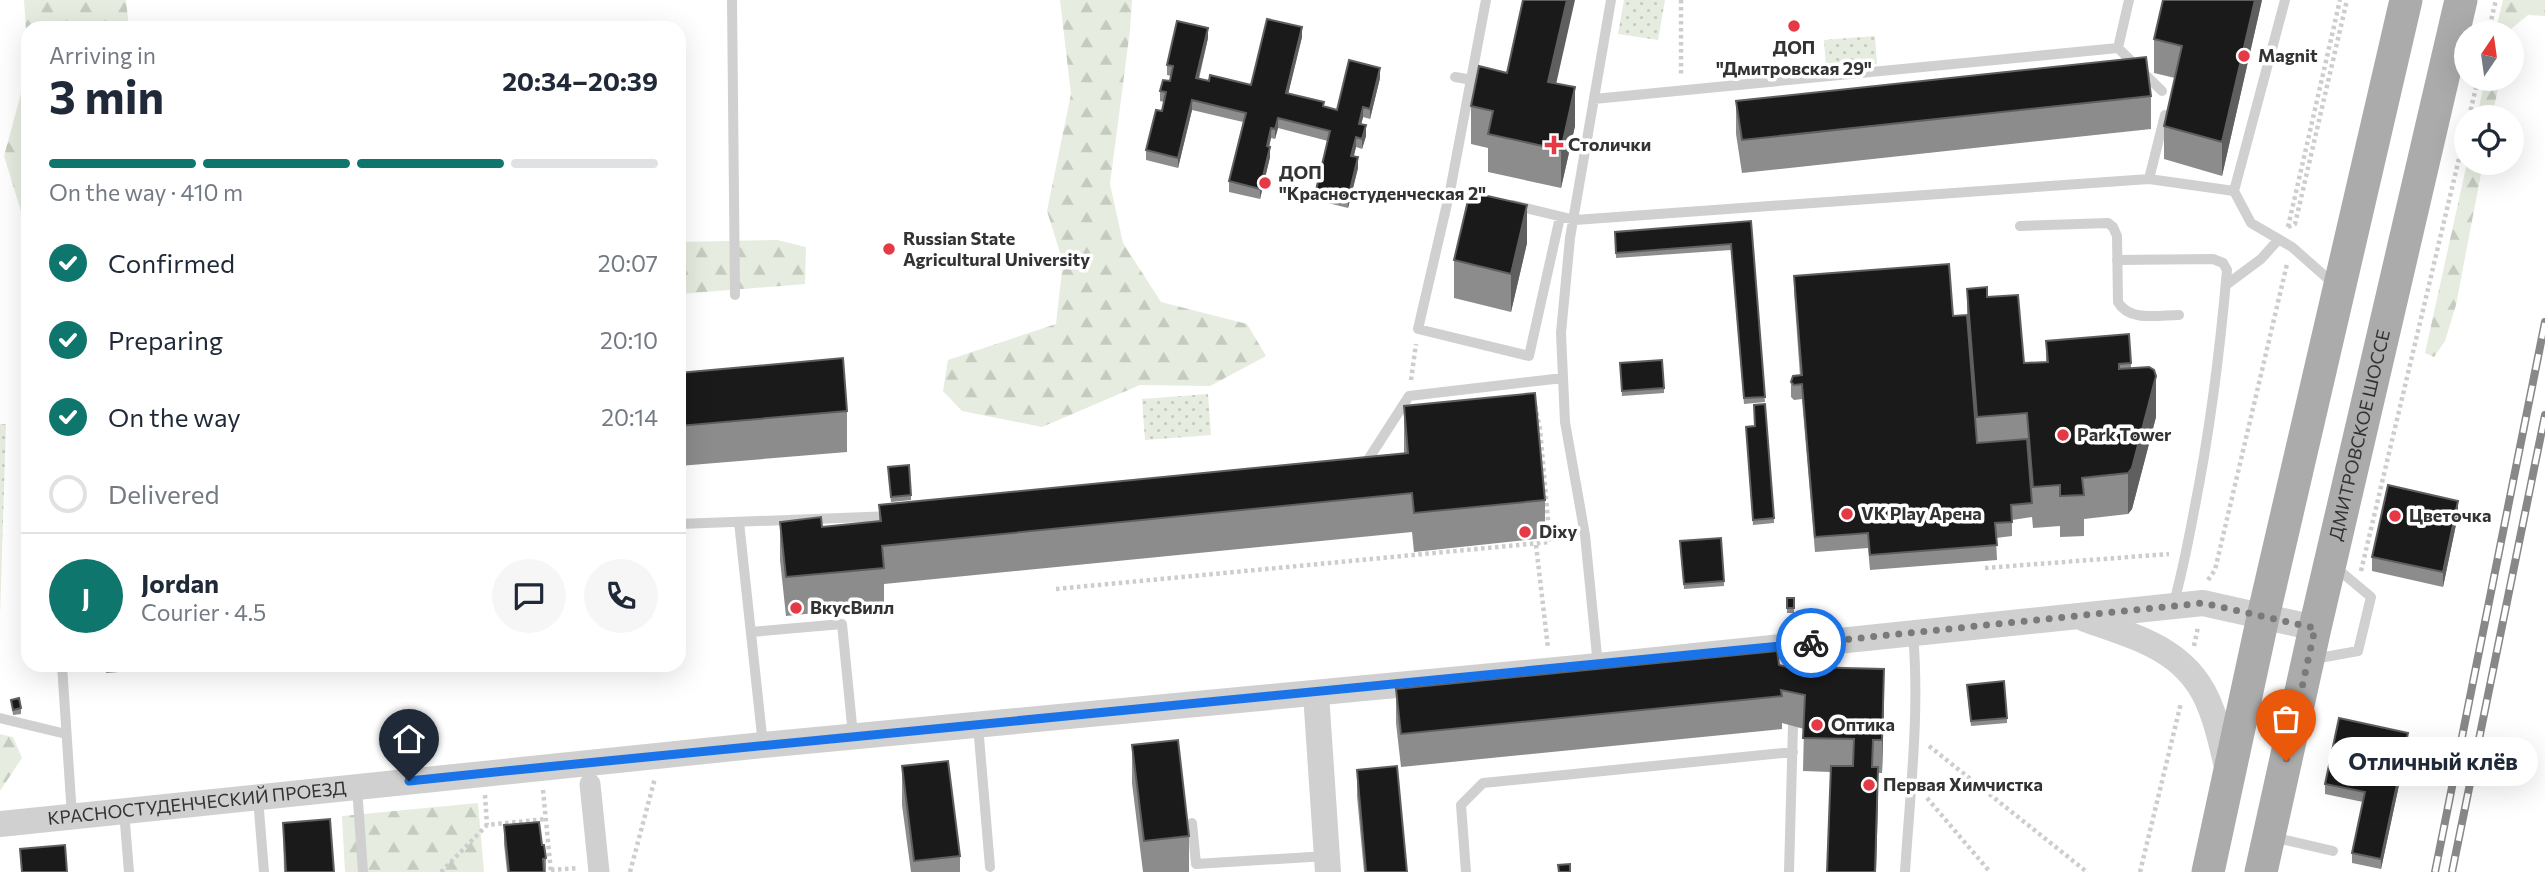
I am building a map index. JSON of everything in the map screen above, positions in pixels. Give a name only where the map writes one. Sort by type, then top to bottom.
[{"type":"main road","points":[[2208,872],[2263,617],[2406,0]]},
{"type":"main road","name":"ДМИТРОВСКОЕ ШОССЕ","points":[[2261,872],[2461,0]]},
{"type":"street","name":"КРАСНОСТУДЕНЧЕСКИЙ ПРОЕЗД","points":[[0,824],[357,787],[589,774],[763,745],[1316,694],[2203,603],[2315,628]]},
{"type":"street","points":[[2076,616],[2136,637],[2168,652],[2189,669],[2211,707],[2230,776]]},
{"type":"street","points":[[1316,694],[1328,864]]},
{"type":"street","points":[[589,774],[599,872]]},
{"type":"lane","points":[[732,0],[735,295]]},
{"type":"lane","points":[[1486,0],[1450,191],[1418,329],[1529,356],[1560,216]]},
{"type":"lane","points":[[1598,666],[1585,534],[1565,422],[1562,306],[1570,238],[1611,0]]},
{"type":"lane","points":[[2118,48],[2129,0]]},
{"type":"lane","points":[[2285,0],[2234,191],[2251,223],[2292,247],[2340,289]]},
{"type":"lane","points":[[1594,99],[2118,48],[2162,91]]},
{"type":"lane","points":[[1455,77],[1472,80]]},
{"type":"lane","points":[[2149,179],[2165,115]]},
{"type":"lane","points":[[1504,203],[1575,220],[2149,179],[2234,191]]},
{"type":"lane","points":[[1450,191],[1491,200]]},
{"type":"lane","points":[[2020,226],[2108,223],[2116,231],[2118,302],[2124,311],[2135,315],[2179,315]]},
{"type":"lane","points":[[2226,285],[2260,259],[2278,240]]},
{"type":"lane","points":[[2117,260],[2219,260],[2227,270],[2208,439],[2173,606]]},
{"type":"lane","points":[[1351,467],[1364,466],[1409,396],[1563,378]]},
{"type":"lane","points":[[686,524],[899,515]]},
{"type":"lane","points":[[739,522],[763,745]]},
{"type":"lane","points":[[2308,660],[2358,651],[2371,597],[2330,562]]},
{"type":"lane","points":[[751,632],[842,624],[853,737]]},
{"type":"lane","points":[[1905,872],[1915,734],[1916,665],[1913,632]]},
{"type":"lane","points":[[62,672],[72,816]]},
{"type":"lane","points":[[0,718],[66,734]]},
{"type":"lane","points":[[978,725],[990,867]]},
{"type":"lane","points":[[1789,872],[1793,726]]},
{"type":"lane","points":[[1466,872],[1461,805],[1483,783],[1793,752]]},
{"type":"lane","points":[[357,787],[363,872]]},
{"type":"lane","points":[[258,797],[264,872]]},
{"type":"lane","points":[[124,811],[129,872]]},
{"type":"lane","points":[[1192,823],[1196,864],[1328,864]]},
{"type":"lane","points":[[2269,837],[2333,851]]},
{"type":"path","points":[[1681,0],[1681,90]]},
{"type":"path","points":[[2340,0],[2287,228],[2295,224],[2347,0]]},
{"type":"path","points":[[2491,21],[2496,0]]},
{"type":"path","points":[[2358,586],[2455,175]]},
{"type":"path","points":[[2208,581],[2215,570],[2287,262]]},
{"type":"path","points":[[1409,396],[1418,329]]},
{"type":"path","points":[[1056,589],[1550,542],[1540,429]]},
{"type":"path","points":[[1536,545],[1548,653]]},
{"type":"path","points":[[1985,568],[2186,553]]},
{"type":"path","points":[[2192,654],[2199,623]]},
{"type":"path","points":[[2140,872],[2181,702]]},
{"type":"path","points":[[1915,734],[2087,872]]},
{"type":"path","points":[[630,872],[655,778]]},
{"type":"path","points":[[1911,779],[1989,872]]},
{"type":"path","points":[[543,789],[551,872]]},
{"type":"path","points":[[485,794],[487,825]]},
{"type":"path","points":[[441,872],[487,825],[546,819]]},
{"type":"green space","points":[[24,0],[126,0],[128,21],[25,21]]},
{"type":"green space","points":[[1060,0],[1132,0],[1110,184],[1123,243],[1161,302],[1247,324],[1266,356],[1210,386],[1140,385],[1042,427],[962,411],[943,391],[948,360],[1056,324],[1063,262],[1047,211],[1071,94]]},
{"type":"green space","points":[[1624,0],[1665,0],[1658,40],[1618,34]]},
{"type":"green space","points":[[2503,0],[2545,0],[2545,16],[2528,15],[2521,21],[2498,21]]},
{"type":"green space","points":[[1875,36],[1877,64],[1826,68],[1824,40]]},
{"type":"green space","points":[[2482,91],[2497,91],[2495,105],[2480,105]]},
{"type":"green space","points":[[21,94],[21,211],[4,156]]},
{"type":"green space","points":[[2464,175],[2481,175],[2456,305],[2445,341],[2434,357],[2425,353]]},
{"type":"green space","points":[[777,240],[806,247],[805,284],[686,293],[686,242]]},
{"type":"green space","points":[[1208,394],[1211,435],[1145,440],[1142,399]]},
{"type":"green space","points":[[0,424],[6,424],[0,615]]},
{"type":"green space","points":[[0,734],[13,737],[22,758],[0,791]]},
{"type":"green space","points":[[478,803],[484,872],[345,872],[342,816]]},
{"type":"building","points":[[1523,0],[1567,0],[1548,82],[1575,87],[1561,150],[1488,134],[1493,111],[1471,106],[1479,66],[1507,73]]},
{"type":"building","points":[[2163,0],[2255,0],[2222,142],[2164,126],[2182,46],[2154,39]]},
{"type":"building","points":[[1267,19],[1302,27],[1286,93],[1324,102],[1323,106],[1337,110],[1349,60],[1380,68],[1370,109],[1363,107],[1359,124],[1366,125],[1362,139],[1356,137],[1351,156],[1358,157],[1348,198],[1316,190],[1330,131],[1278,118],[1275,129],[1271,128],[1267,146],[1270,147],[1260,189],[1229,181],[1246,113],[1192,100],[1178,158],[1146,150],[1156,110],[1162,111],[1166,92],[1160,91],[1163,80],[1170,81],[1173,66],[1167,65],[1177,21],[1208,28],[1196,78],[1209,81],[1210,75],[1251,85]]},
{"type":"building","points":[[2146,57],[2151,96],[1742,140],[1736,101]]},
{"type":"building","points":[[1470,192],[1527,205],[1511,274],[1454,260]]},
{"type":"building","points":[[1751,221],[1765,397],[1744,398],[1731,244],[1616,253],[1615,232]]},
{"type":"building","points":[[1949,264],[1953,316],[1967,315],[1977,443],[2027,439],[2032,503],[2011,505],[2012,522],[1995,523],[1997,545],[1870,555],[1868,533],[1815,537],[1802,384],[1794,385],[1791,382],[1793,376],[1802,375],[1794,276]]},
{"type":"building","name":"Park Tower","points":[[1987,287],[1987,297],[2018,295],[2024,363],[2048,362],[2046,341],[2129,334],[2131,363],[2119,364],[2119,369],[2149,367],[2154,370],[2156,376],[2132,468],[2128,473],[2082,478],[2084,495],[2060,496],[2060,485],[2033,487],[2027,413],[1977,417],[1967,289]]},
{"type":"building","points":[[843,358],[847,411],[686,425],[686,372]]},
{"type":"building","points":[[1662,360],[1664,388],[1622,391],[1620,363]]},
{"type":"building","points":[[1535,393],[1545,500],[1414,513],[1412,493],[882,546],[884,568],[786,577],[780,522],[821,517],[822,527],[881,521],[879,505],[1408,453],[1404,406]]},
{"type":"building","points":[[1765,404],[1774,518],[1753,520],[1746,427],[1755,426],[1754,405]]},
{"type":"building","points":[[909,465],[911,495],[891,497],[888,467]]},
{"type":"building","points":[[2388,485],[2458,501],[2443,572],[2372,557]]},
{"type":"building","points":[[1721,538],[1724,581],[1684,584],[1680,541]]},
{"type":"building","points":[[1787,598],[1794,598],[1794,608],[1787,608]]},
{"type":"building","points":[[1777,651],[1779,665],[1806,672],[1806,667],[1884,669],[1882,740],[1873,740],[1872,767],[1878,767],[1875,872],[1827,872],[1831,766],[1853,766],[1854,739],[1803,738],[1805,695],[1781,690],[1782,696],[1401,734],[1396,689]]},
{"type":"building","points":[[2004,681],[2007,718],[1971,721],[1967,685]]},
{"type":"building","points":[[19,698],[21,708],[13,710],[11,700]]},
{"type":"building","points":[[2339,718],[2408,733],[2381,859],[2352,853],[2365,792],[2325,784]]},
{"type":"building","points":[[1178,740],[1189,836],[1144,841],[1132,745]]},
{"type":"building","points":[[948,761],[960,856],[914,861],[902,766]]},
{"type":"building","points":[[1397,766],[1407,872],[1366,872],[1357,770]]},
{"type":"building","points":[[330,819],[334,872],[286,872],[283,823]]},
{"type":"building","points":[[539,822],[546,858],[543,859],[544,872],[509,872],[504,825]]},
{"type":"building","points":[[65,845],[67,872],[22,872],[20,849]]},
{"type":"building","points":[[1570,864],[1570,872],[1559,872],[1558,865]]},
{"type":"railway","points":[[2435,872],[2545,322]]},
{"type":"railway","points":[[2452,872],[2545,415]]},
{"type":"way so far","points":[[1811,643],[2203,603],[2315,628],[2286,761]]},
{"type":"place","name":"ДОП \"Дмитровская 29\"","points":[[1794,26]]},
{"type":"place","name":"Magnit","points":[[2244,56]]},
{"type":"place","name":"Столички","points":[[1554,145]]},
{"type":"place","name":"ДОП \"Красностуденческая 2\"","points":[[1265,183]]},
{"type":"place","name":"Russian State Agricultural University","points":[[889,249]]},
{"type":"place","name":"Park Tower","points":[[2063,435]]},
{"type":"place","name":"VK Play Арена","points":[[1847,514]]},
{"type":"place","name":"Цветочка","points":[[2395,516]]},
{"type":"place","name":"Dixy","points":[[1525,532]]},
{"type":"place","name":"ВкусВилл","points":[[796,608]]},
{"type":"place","name":"Оптика","points":[[1817,725]]},
{"type":"place","name":"Отличный клёв","points":[[2286,761]]},
{"type":"place","name":"Первая Химчистка","points":[[1869,785]]},
{"type":"route","points":[[409,781],[1811,643]]}]
